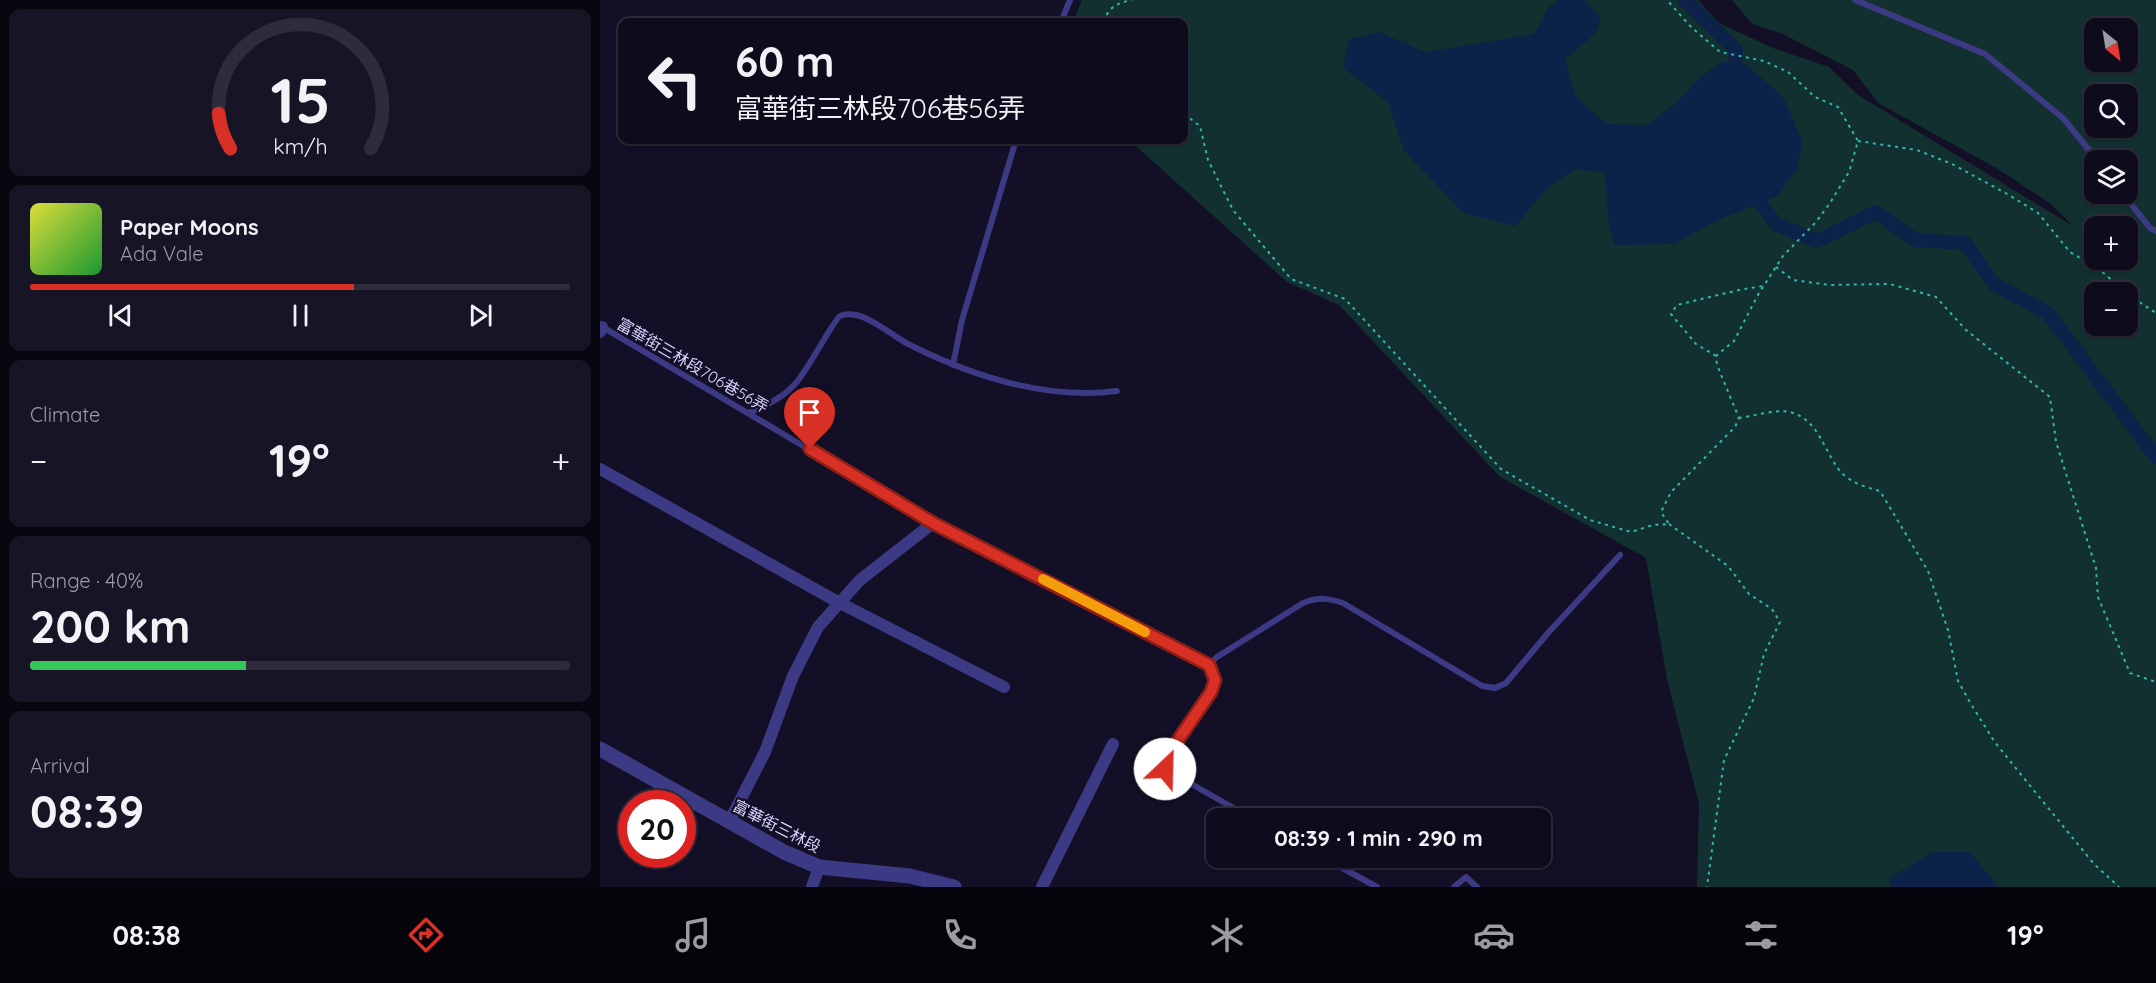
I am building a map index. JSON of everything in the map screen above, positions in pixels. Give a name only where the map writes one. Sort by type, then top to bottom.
[{"type":"street","points":[[600,469],[838,602],[1004,687]]},
{"type":"street","points":[[729,822],[765,752],[793,676],[818,627],[860,580],[933,523]]},
{"type":"street","points":[[1042,887],[1113,744]]},
{"type":"street","name":"富華街三林段","points":[[600,749],[784,852],[819,867],[910,876],[954,887]]},
{"type":"street","points":[[812,887],[819,867]]},
{"type":"lane","points":[[1063,18],[1070,0]]},
{"type":"lane","points":[[1855,0],[1985,54],[2063,118],[2089,150]]},
{"type":"lane","points":[[953,365],[962,320],[1015,144]]},
{"type":"lane","points":[[2131,204],[2150,228],[2156,231]]},
{"type":"lane","points":[[749,413],[784,396],[815,358],[833,322],[837,317],[848,314],[858,316],[908,345],[987,378],[1033,388],[1092,394],[1117,391]]},
{"type":"lane","name":"富華街三林段706巷56弄","points":[[601,328],[933,523],[1209,665]]},
{"type":"lane","points":[[1234,808],[1165,769],[1163,762],[1211,692],[1215,680],[1209,665],[1217,657],[1303,603],[1316,598],[1328,598],[1343,603],[1482,686],[1495,688],[1506,683],[1548,633],[1620,555]]},
{"type":"lane","points":[[1342,868],[1377,887]]},
{"type":"lane","points":[[1454,887],[1466,877],[1476,887]]},
{"type":"path","points":[[1105,18],[1106,13],[1117,3],[1132,0]]},
{"type":"path","points":[[1667,0],[1691,27],[1720,52],[1764,61],[1788,72],[1815,97],[1838,107],[1858,141],[1849,172],[1830,203],[1776,267],[1763,286],[1734,341],[1716,356]]},
{"type":"path","points":[[1188,117],[1200,126],[1208,160],[1233,210],[1291,279],[1345,299],[1501,469],[1590,520],[1631,532],[1653,525],[1669,524]]},
{"type":"path","points":[[1858,141],[1917,150],[1952,164],[2038,213],[2070,252],[2100,270],[2114,282]]},
{"type":"path","points":[[1776,267],[1793,280],[1830,285],[1890,284],[1936,297],[1974,337],[2050,397],[2056,442],[2096,568],[2098,597],[2130,673],[2156,682]]},
{"type":"path","points":[[1716,356],[1696,344],[1671,314],[1677,305],[1763,286]]},
{"type":"path","points":[[2138,301],[2156,313]]},
{"type":"path","points":[[1707,887],[1724,760],[1754,698],[1764,654],[1780,622],[1772,609],[1749,594],[1728,566],[1669,524],[1661,512],[1671,492],[1735,427],[1739,418],[1717,365],[1716,356]]},
{"type":"path","points":[[1739,418],[1788,411],[1803,418],[1822,437],[1837,469],[1860,486],[1880,491],[1928,571],[1948,630],[1958,681],[1971,704],[2018,771],[2094,864],[2119,887]]},
{"type":"green space","points":[[1082,0],[1698,0],[1719,23],[1773,48],[1829,67],[1858,95],[2073,226],[2052,205],[1998,169],[1878,103],[1853,70],[1781,33],[1752,24],[1732,0],[2156,0],[2156,887],[1697,887],[1699,804],[1667,679],[1646,558],[1500,477],[1339,305],[1287,282],[1133,144],[1188,144],[1188,18],[1075,18]]},
{"type":"water","points":[[1559,0],[1586,0],[1601,20],[1595,34],[1565,59],[1576,96],[1606,124],[1647,125],[1677,102],[1701,76],[1725,61],[1747,65],[1783,97],[1803,143],[1797,168],[1778,196],[1720,219],[1674,244],[1615,245],[1608,220],[1605,173],[1576,169],[1546,190],[1515,226],[1464,213],[1404,151],[1388,102],[1343,68],[1349,39],[1379,32],[1425,52],[1534,34],[1548,8]]},
{"type":"water","points":[[1934,852],[1971,852],[1998,887],[1891,887],[1889,878]]},
{"type":"waterway","points":[[1685,0],[1736,50],[1734,81]]},
{"type":"waterway","points":[[1750,189],[1776,224],[1817,241],[1876,212],[1915,240],[1965,243],[1994,284],[2048,313],[2156,457]]},
{"type":"slow traffic","points":[[1043,579],[1145,632]]},
{"type":"route","points":[[810,449],[933,523],[1209,665],[1215,680],[1211,692],[1163,762],[1165,769]]}]
